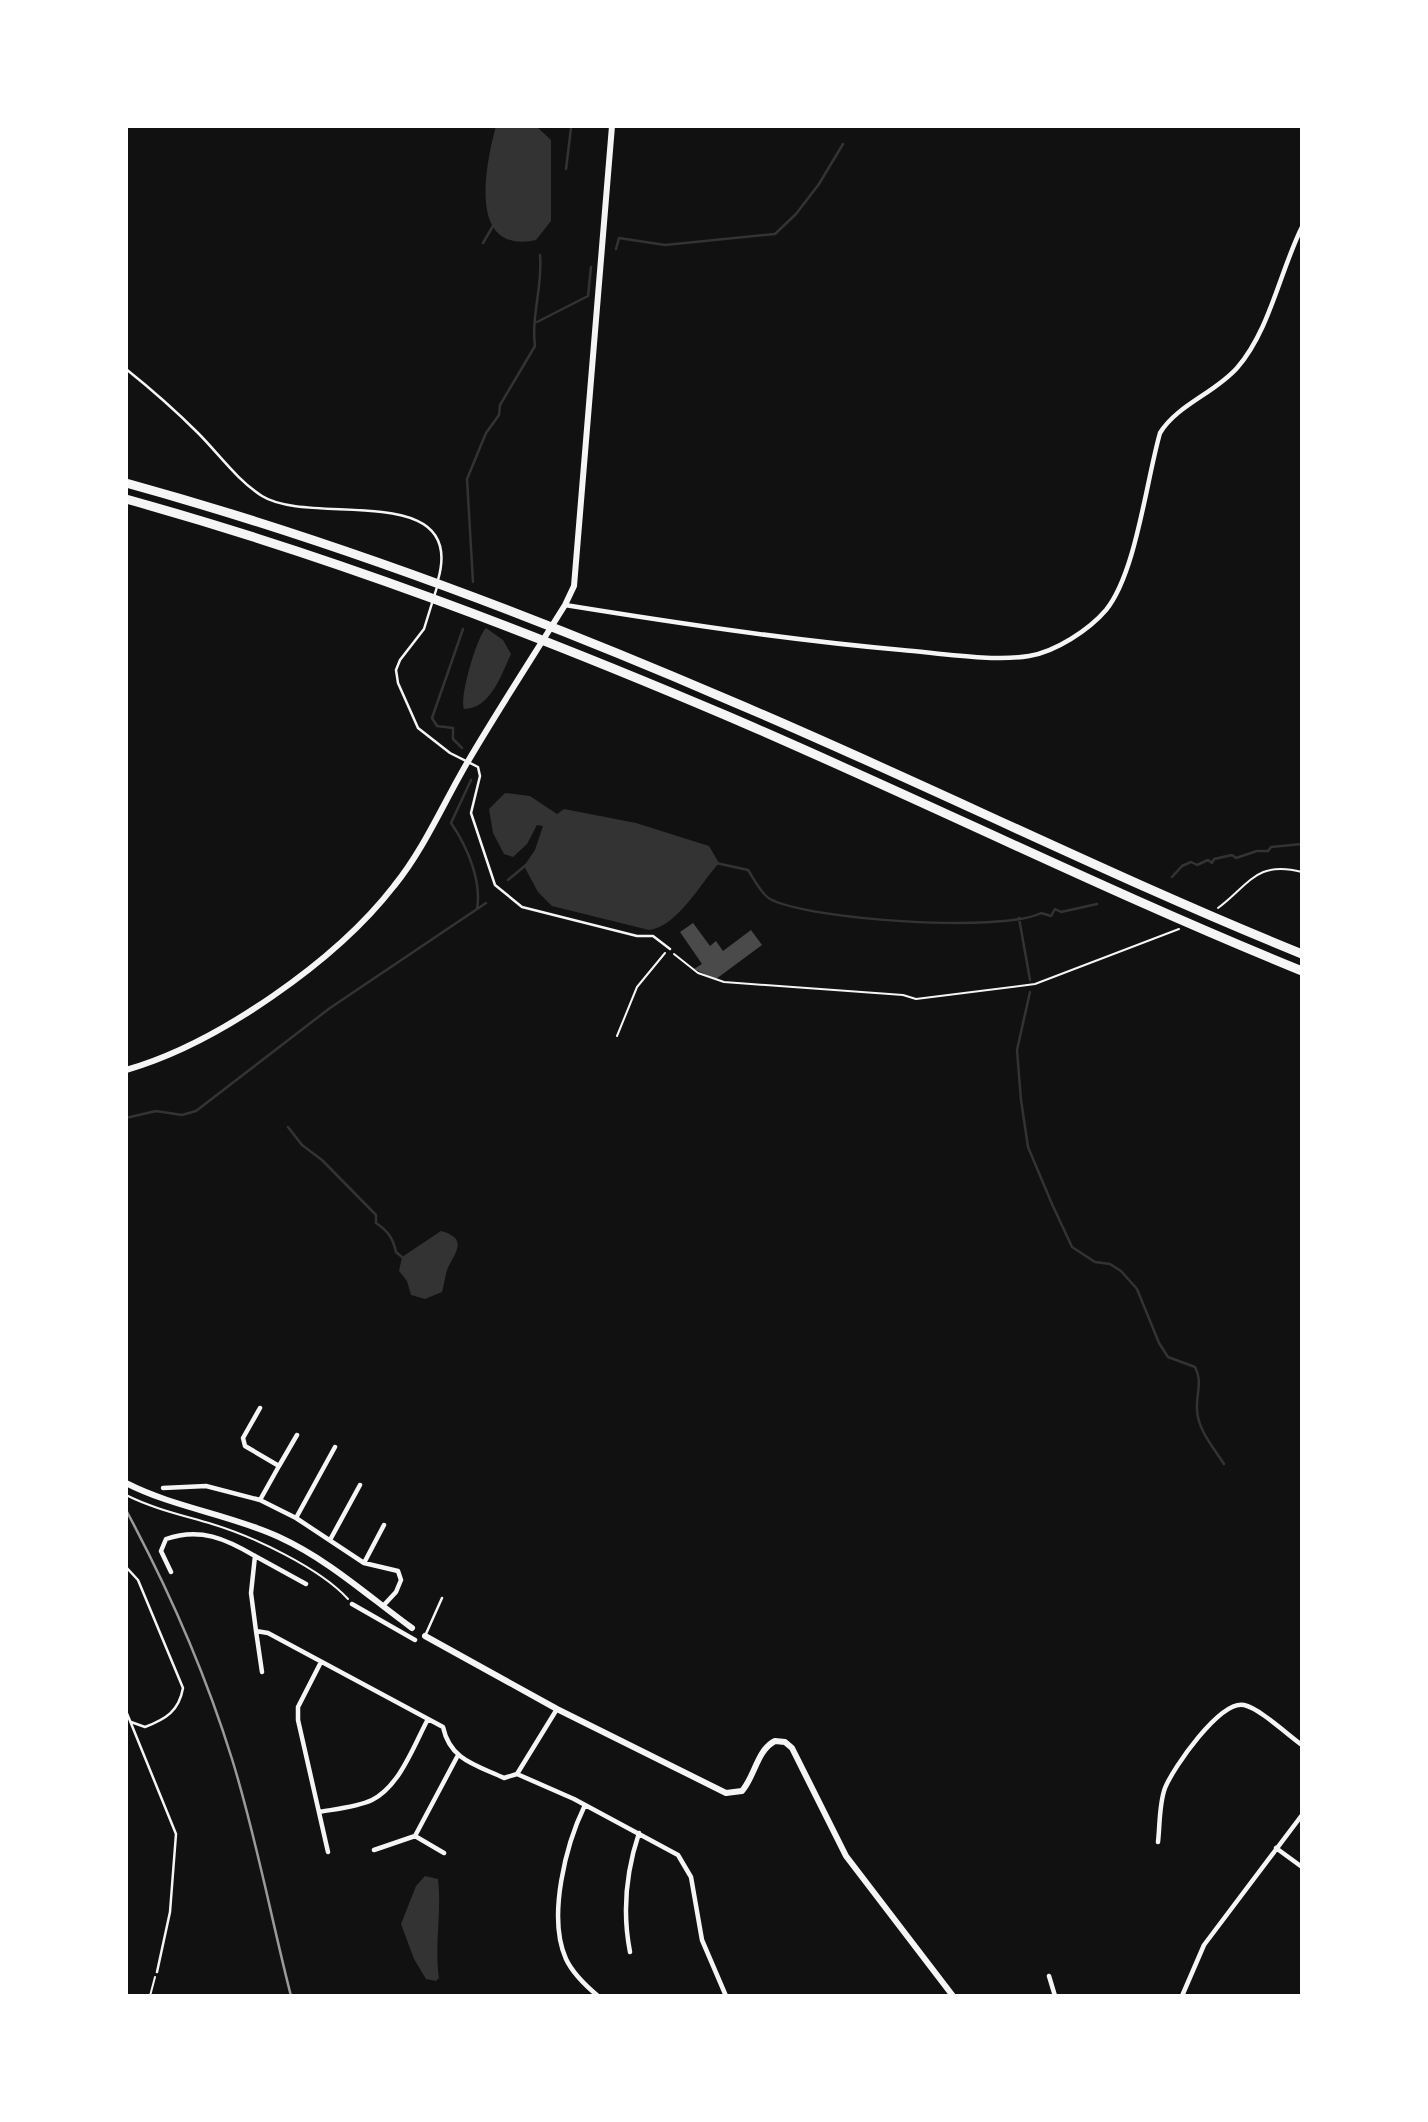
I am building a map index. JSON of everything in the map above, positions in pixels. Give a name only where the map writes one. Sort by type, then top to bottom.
[{"type":"highway","points":[[126,483],[368,558],[498,606],[649,667],[1302,954]]},
{"type":"highway","points":[[126,499],[363,573],[490,619],[642,680],[1302,971]]},
{"type":"street","points":[[126,1070],[193,1043],[249,1011],[321,958],[364,919],[406,871],[467,762],[565,606],[574,586],[611,126]]},
{"type":"street","points":[[565,606],[784,638],[935,653],[1016,657],[1041,653],[1055,646],[1095,621],[1111,603],[1126,567],[1160,433],[1173,417],[1222,382],[1238,366],[1264,320],[1302,227]]},
{"type":"street","points":[[260,1408],[243,1438],[245,1446],[279,1466]]},
{"type":"street","points":[[260,1500],[297,1435]]},
{"type":"street","points":[[296,1518],[335,1447]]},
{"type":"street","points":[[126,1483],[170,1503],[223,1516],[279,1537],[335,1569],[412,1628],[403,1634]]},
{"type":"street","points":[[330,1540],[360,1485]]},
{"type":"street","points":[[163,1488],[206,1486],[260,1500],[296,1518],[364,1563],[398,1571],[401,1580],[396,1592],[382,1606]]},
{"type":"street","points":[[364,1563],[384,1525]]},
{"type":"street","points":[[171,1572],[160,1547],[172,1537],[206,1533],[229,1540],[306,1584]]},
{"type":"street","points":[[255,1556],[251,1593],[262,1672]]},
{"type":"street","points":[[352,1604],[415,1640]]},
{"type":"street","points":[[256,1631],[268,1633],[443,1727],[446,1742],[457,1756],[504,1778],[517,1774],[557,1709]]},
{"type":"street","points":[[425,1636],[557,1709],[726,1793],[742,1791],[750,1782],[764,1749],[775,1741],[785,1742],[792,1748],[846,1856],[953,1996]]},
{"type":"street","points":[[321,1662],[298,1707],[298,1720],[328,1852]]},
{"type":"street","points":[[1158,1842],[1162,1803],[1169,1780],[1210,1723],[1222,1713],[1233,1706],[1249,1707],[1302,1745]]},
{"type":"street","points":[[319,1812],[370,1801],[381,1795],[393,1782],[428,1720]]},
{"type":"street","points":[[374,1850],[415,1836],[457,1756]]},
{"type":"street","points":[[517,1774],[664,1846],[686,1866],[695,1895],[702,1940],[726,1996]]},
{"type":"street","points":[[585,1805],[577,1821],[563,1873],[560,1937],[571,1967],[598,1996]]},
{"type":"street","points":[[1182,1996],[1204,1945],[1302,1815]]},
{"type":"street","points":[[630,1952],[625,1922],[626,1888],[631,1856],[639,1833]]},
{"type":"street","points":[[415,1836],[444,1853]]},
{"type":"street","points":[[1276,1848],[1302,1867]]},
{"type":"street","points":[[1048,1976],[1055,1996]]},
{"type":"lane","points":[[126,369],[164,401],[239,477],[264,498],[294,507],[406,515],[430,527],[438,539],[442,566],[424,629],[400,660],[397,670],[398,683],[418,728],[433,742],[478,767],[480,776],[472,799],[471,813],[495,886],[507,898],[522,907],[637,936],[653,936],[670,949]]},
{"type":"lane","points":[[126,1567],[141,1587],[183,1688],[178,1704],[169,1717],[145,1727],[131,1722]]},
{"type":"lane","points":[[425,1636],[442,1598]]},
{"type":"lane","points":[[126,1711],[176,1834],[170,1912],[157,1972]]},
{"type":"path","points":[[1212,912],[1249,878],[1262,872],[1278,869],[1302,872]]},
{"type":"path","points":[[617,1036],[637,987],[670,949],[681,962],[698,973],[724,982],[903,995],[916,999],[1034,984],[1181,928]]},
{"type":"path","points":[[150,1996],[157,1972]]},
{"type":"shaded area","points":[[496,126],[536,126],[551,140],[551,221],[536,240],[514,241],[499,234],[490,220],[486,182]]},
{"type":"shaded area","points":[[486,628],[503,640],[511,654],[488,697],[473,707],[464,709],[464,693],[470,667]]},
{"type":"shaded area","points":[[505,793],[530,796],[557,814],[564,809],[636,823],[709,846],[719,863],[678,913],[659,927],[649,930],[552,906],[538,892],[524,866],[535,850],[543,826],[537,825],[527,844],[513,857],[504,854],[493,833],[489,809]]},
{"type":"shaded area","points":[[441,1231],[455,1238],[458,1247],[447,1270],[442,1292],[425,1299],[411,1295],[407,1281],[399,1271],[402,1257]]},
{"type":"shaded area","points":[[425,1876],[438,1879],[439,1978],[436,1981],[426,1979],[414,1959],[401,1924],[416,1886]]},
{"type":"building","points":[[693,923],[710,946],[716,941],[723,951],[751,930],[762,945],[716,979],[694,969],[702,964],[680,932]]},
{"type":"waterway","points":[[566,169],[571,128]]},
{"type":"waterway","points":[[616,249],[619,238],[665,245],[775,234],[796,214],[819,184],[843,144]]},
{"type":"waterway","points":[[483,243],[493,226]]},
{"type":"waterway","points":[[473,582],[467,479],[486,433],[499,415],[500,405],[535,346],[540,255]]},
{"type":"waterway","points":[[537,322],[588,296],[591,267]]},
{"type":"waterway","points":[[462,748],[453,739],[453,728],[437,726],[432,718],[463,629]]},
{"type":"waterway","points":[[471,780],[451,823],[472,864],[477,887],[477,909]]},
{"type":"waterway","points":[[1172,877],[1182,866],[1191,862],[1197,865],[1208,860],[1212,863],[1214,859],[1232,855],[1236,858],[1257,851],[1268,851],[1271,847],[1302,844]]},
{"type":"waterway","points":[[716,863],[748,870],[770,899],[823,913],[863,918],[948,923],[988,922],[1020,919],[1041,913],[1051,916],[1055,909],[1061,912],[1097,904]]},
{"type":"waterway","points":[[508,880],[526,865]]},
{"type":"waterway","points":[[126,1118],[156,1111],[182,1115],[196,1111],[330,1008],[486,903]]},
{"type":"waterway","points":[[1019,918],[1030,980]]},
{"type":"waterway","points":[[1030,992],[1017,1050],[1028,1147],[1072,1247],[1095,1262],[1110,1264],[1121,1271],[1137,1289],[1159,1343],[1168,1357],[1195,1367],[1199,1378],[1197,1410],[1200,1424],[1224,1464]]},
{"type":"waterway","points":[[288,1127],[302,1145],[322,1160],[376,1215],[376,1223],[389,1235],[396,1252],[402,1257]]},
{"type":"railway","points":[[126,1510],[185,1632],[232,1759],[249,1818],[291,1996]]}]
